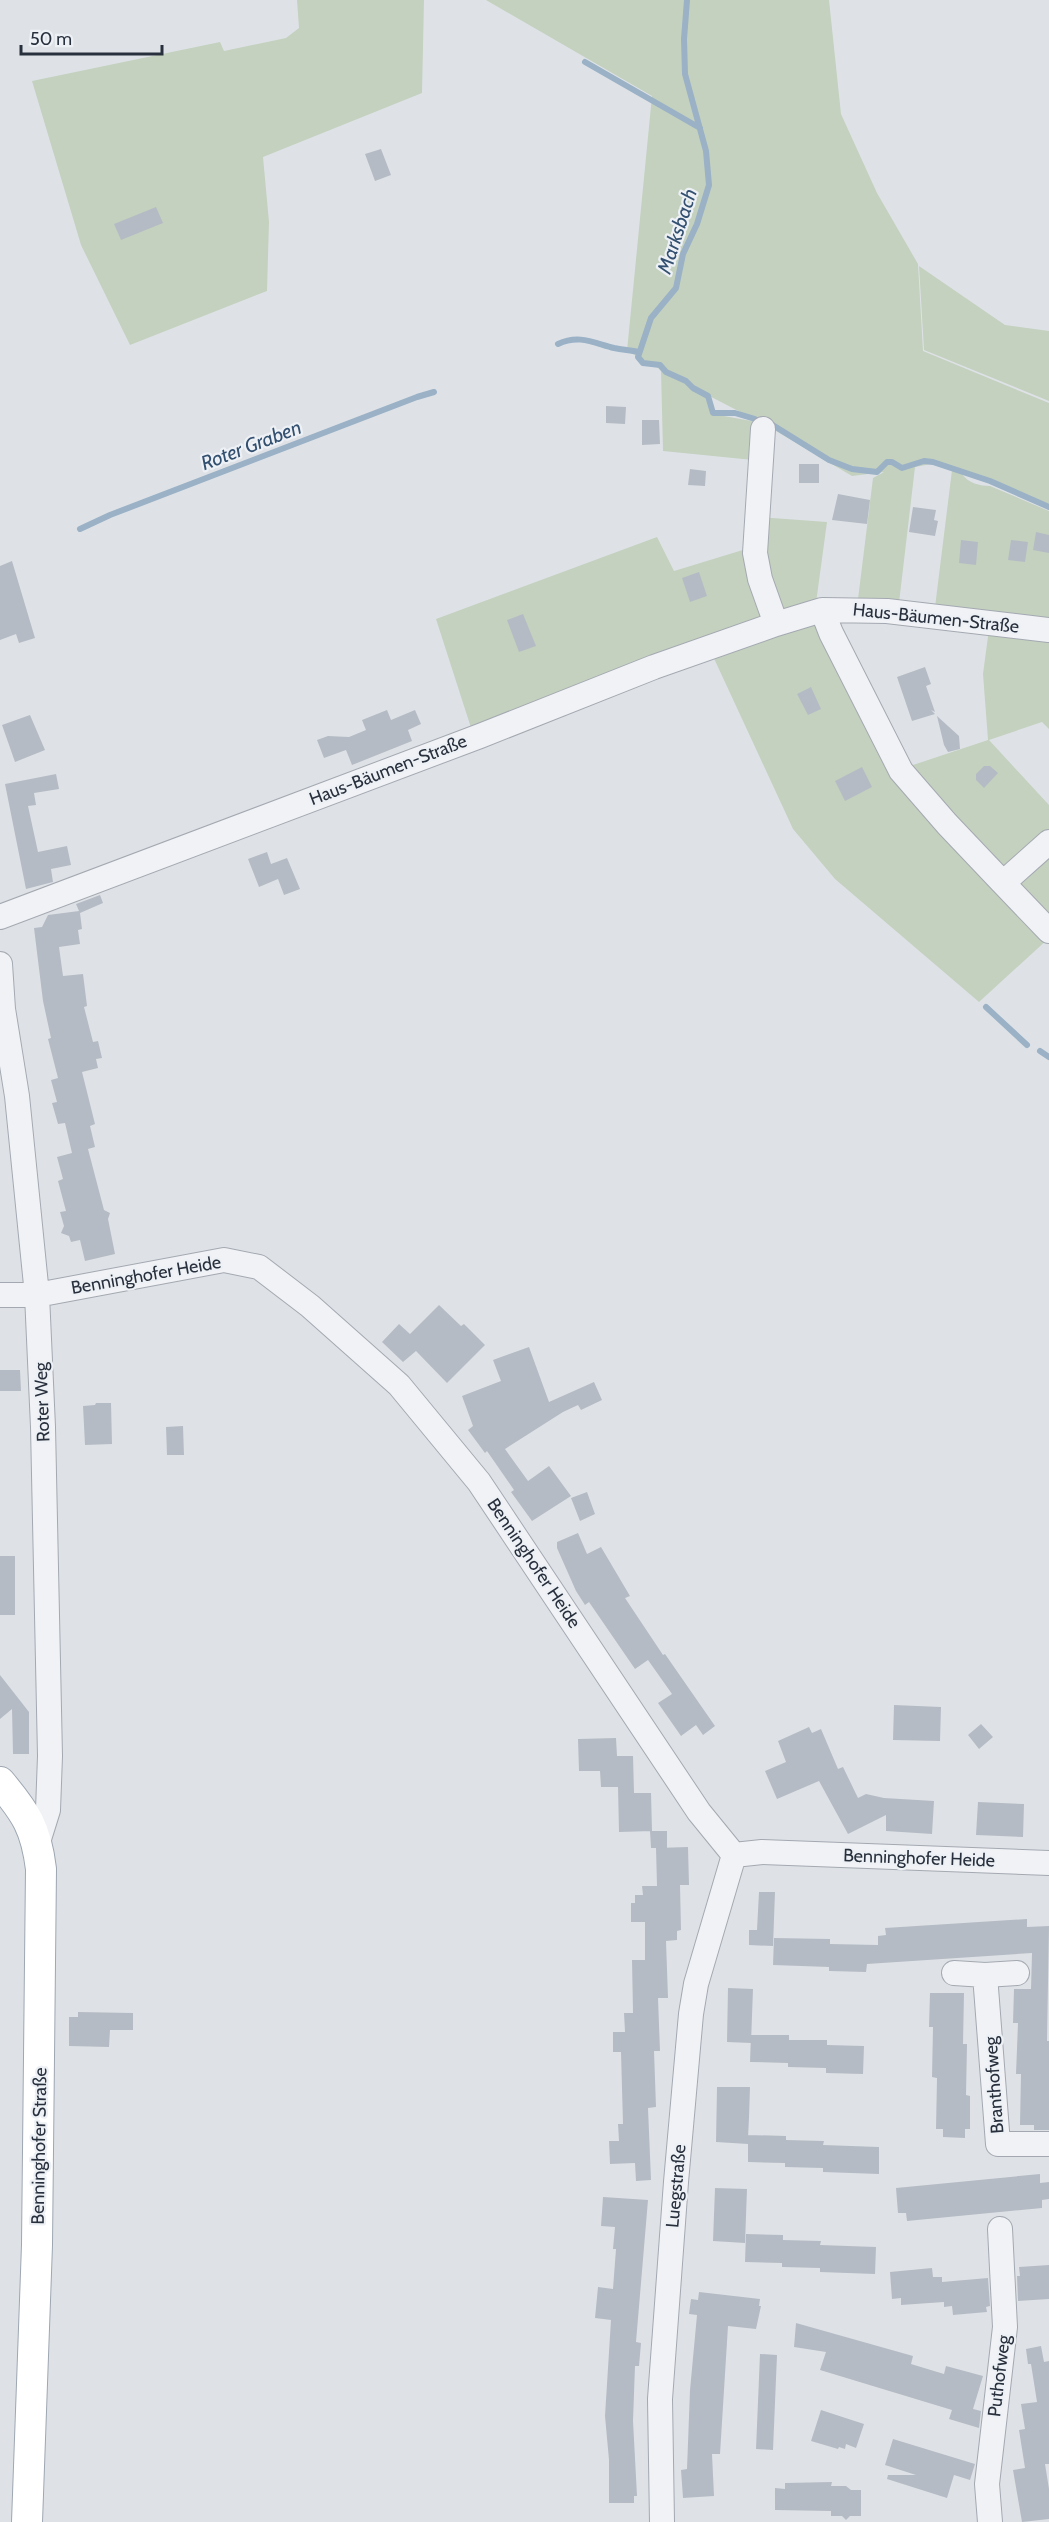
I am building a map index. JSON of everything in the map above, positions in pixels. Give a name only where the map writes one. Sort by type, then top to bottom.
[{"type":"main road","name":"Benninghofer Straße","points":[[0,1782],[23,1812],[38,1842],[41,1869],[34,2346],[27,2522]]},
{"type":"street","points":[[763,429],[755,553],[760,579],[776,624]]},
{"type":"street","name":"Haus-Bäumen-Straße","points":[[822,610],[831,633],[901,771],[1049,931]]},
{"type":"street","name":"Haus-Bäumen-Straße","points":[[0,917],[480,736],[654,667],[822,610],[887,611],[1049,630]]},
{"type":"street","points":[[1003,883],[1049,842]]},
{"type":"street","name":"Roter Weg","points":[[0,964],[2,1009],[17,1096],[37,1295],[44,1427],[50,1756],[48,1810],[38,1842]]},
{"type":"street","name":"Benninghofer Heide","points":[[0,1295],[37,1295],[224,1260],[259,1267],[310,1306],[399,1385],[479,1482],[699,1812],[734,1855],[762,1852],[1049,1863]]},
{"type":"street","name":"Luegstraße","points":[[662,2522],[660,2399],[673,2213],[691,2014],[696,1984],[734,1855]]},
{"type":"street","points":[[954,1973],[985,1975],[1017,1973]]},
{"type":"street","name":"Branthofweg","points":[[985,1975],[998,2144],[1049,2144]]},
{"type":"street","name":"Puthofweg","points":[[990,2522],[987,2484],[1005,2327],[1000,2229]]},
{"type":"green space","points":[[297,0],[424,0],[422,93],[263,157],[269,222],[267,291],[130,345],[81,245],[32,81],[220,42],[224,51],[286,38],[299,28]]},
{"type":"green space","points":[[486,0],[829,0],[841,114],[877,193],[918,264],[923,351],[1049,403],[1049,504],[962,474],[975,483],[990,486],[1049,511],[1049,729],[1042,722],[989,740],[1049,805],[1049,938],[979,1002],[835,879],[793,829],[705,639],[473,734],[436,619],[657,537],[674,571],[746,549],[760,517],[827,522],[813,625],[827,632],[904,768],[988,740],[983,674],[991,614],[935,607],[952,470],[936,463],[915,467],[899,603],[858,599],[873,478],[884,472],[852,476],[771,428],[692,387],[709,400],[713,414],[757,422],[753,460],[663,451],[661,371],[627,351],[652,96]]},
{"type":"green space","points":[[919,266],[1005,325],[1049,331],[1049,401],[924,350]]},
{"type":"building","points":[[381,149],[391,175],[375,181],[365,154]]},
{"type":"building","points":[[156,207],[163,223],[121,240],[114,224]]},
{"type":"building","points":[[606,406],[626,407],[625,424],[606,423]]},
{"type":"building","points":[[642,420],[659,420],[660,444],[642,445]]},
{"type":"building","points":[[799,464],[819,464],[819,483],[799,483]]},
{"type":"building","points":[[690,469],[706,471],[705,486],[688,485]]},
{"type":"building","points":[[838,494],[870,500],[867,524],[832,520]]},
{"type":"building","points":[[913,507],[936,510],[934,520],[938,521],[935,536],[909,532]]},
{"type":"building","points":[[1036,532],[1049,535],[1049,553],[1033,550]]},
{"type":"building","points":[[961,540],[978,542],[976,565],[959,563]]},
{"type":"building","points":[[1011,540],[1028,542],[1025,562],[1008,560]]},
{"type":"building","points":[[12,561],[35,638],[19,643],[16,634],[0,640],[0,566]]},
{"type":"building","points":[[699,572],[707,596],[690,602],[682,578]]},
{"type":"building","points":[[523,614],[536,646],[519,652],[507,620]]},
{"type":"building","points":[[925,667],[931,684],[926,686],[935,712],[931,710],[935,714],[912,721],[897,677]]},
{"type":"building","points":[[811,687],[821,709],[808,715],[797,694]]},
{"type":"building","points":[[387,710],[391,720],[415,710],[421,724],[408,730],[412,741],[352,765],[346,750],[324,758],[317,740],[328,736],[349,737],[366,730],[362,720]]},
{"type":"building","points":[[30,715],[45,750],[15,762],[2,725]]},
{"type":"building","points":[[937,716],[959,736],[960,749],[948,752]]},
{"type":"building","points":[[984,766],[990,766],[998,773],[984,788],[976,780],[976,774]]},
{"type":"building","points":[[862,767],[872,787],[845,801],[835,781]]},
{"type":"building","points":[[56,774],[59,789],[34,793],[36,805],[28,806],[38,852],[67,846],[71,865],[51,869],[53,882],[26,889],[5,784]]},
{"type":"building","points":[[267,852],[271,864],[287,858],[300,889],[284,895],[278,879],[259,887],[248,859]]},
{"type":"building","points":[[100,895],[103,903],[80,913],[82,929],[78,930],[80,944],[59,947],[63,976],[83,974],[87,1006],[84,1007],[93,1042],[98,1041],[102,1058],[96,1059],[98,1068],[82,1072],[95,1124],[90,1126],[95,1147],[88,1149],[104,1210],[110,1213],[108,1219],[115,1254],[85,1261],[80,1240],[71,1242],[69,1236],[61,1233],[64,1226],[60,1212],[66,1211],[58,1181],[63,1179],[57,1157],[72,1153],[65,1123],[58,1124],[52,1103],[57,1102],[51,1080],[58,1078],[48,1039],[51,1038],[43,1001],[34,928],[42,927],[48,915],[79,911],[76,904]]},
{"type":"building","points":[[439,1305],[461,1326],[464,1324],[485,1345],[447,1383],[416,1351],[403,1362],[382,1342],[399,1324],[410,1334]]},
{"type":"building","points":[[529,1347],[549,1402],[594,1382],[602,1400],[581,1410],[578,1405],[563,1412],[505,1449],[528,1481],[549,1466],[571,1496],[532,1521],[511,1492],[514,1490],[487,1451],[485,1453],[468,1430],[473,1426],[462,1396],[501,1381],[493,1360]]},
{"type":"building","points":[[0,1370],[20,1370],[21,1391],[0,1391]]},
{"type":"building","points":[[111,1403],[112,1444],[85,1445],[83,1406]]},
{"type":"building","points":[[183,1426],[184,1455],[167,1455],[166,1427]]},
{"type":"building","points":[[587,1492],[595,1514],[580,1521],[571,1498]]},
{"type":"building","points":[[578,1533],[587,1554],[601,1547],[630,1596],[625,1598],[715,1726],[703,1735],[696,1725],[681,1736],[658,1703],[672,1694],[648,1660],[635,1669],[589,1602],[585,1605],[576,1591],[557,1548],[557,1542]]},
{"type":"building","points":[[0,1556],[15,1556],[15,1615],[0,1615]]},
{"type":"building","points":[[0,1675],[29,1712],[29,1754],[13,1754],[12,1709],[0,1719]]},
{"type":"building","points":[[894,1705],[941,1707],[940,1741],[893,1740]]},
{"type":"building","points":[[981,1724],[993,1737],[979,1749],[968,1735]]},
{"type":"building","points":[[809,1727],[812,1733],[821,1729],[838,1769],[843,1767],[858,1798],[866,1794],[884,1798],[934,1801],[932,1834],[886,1831],[886,1815],[848,1834],[819,1781],[777,1799],[765,1771],[786,1762],[778,1741]]},
{"type":"building","points":[[616,1738],[617,1756],[633,1756],[634,1793],[651,1793],[652,1831],[619,1832],[618,1787],[601,1787],[600,1771],[579,1771],[578,1739]]},
{"type":"building","points":[[978,1802],[1024,1804],[1023,1837],[976,1835]]},
{"type":"building","points":[[650,1831],[667,1831],[667,1848],[688,1847],[689,1885],[680,1885],[681,1930],[677,1931],[677,1940],[666,1941],[668,1998],[658,1998],[660,2051],[654,2051],[656,2107],[648,2108],[651,2180],[636,2181],[635,2163],[610,2164],[609,2141],[619,2141],[618,2124],[623,2124],[621,2052],[613,2052],[613,2032],[625,2032],[624,2013],[633,2013],[632,1960],[645,1960],[645,1922],[631,1922],[631,1903],[635,1903],[635,1895],[643,1895],[642,1886],[657,1886],[656,1848],[651,1848]]},
{"type":"building","points":[[759,1892],[775,1892],[773,1946],[749,1945],[749,1930],[757,1930]]},
{"type":"building","points":[[1027,1919],[1027,1927],[1049,1926],[1047,2041],[1049,2041],[1049,2130],[1034,2130],[1034,2125],[1020,2125],[1021,2074],[1016,2074],[1018,2023],[1013,2023],[1014,1989],[1031,1989],[1032,1953],[867,1964],[866,1972],[829,1971],[829,1967],[773,1965],[774,1938],[830,1939],[830,1944],[878,1945],[878,1936],[886,1935],[885,1928]]},
{"type":"building","points":[[728,1988],[753,1989],[751,2043],[727,2042]]},
{"type":"building","points":[[930,1993],[964,1993],[963,2044],[967,2044],[966,2095],[970,2096],[970,2129],[965,2129],[965,2138],[943,2137],[943,2129],[936,2129],[937,2078],[932,2077],[933,2027],[929,2027]]},
{"type":"building","points":[[78,2012],[133,2013],[133,2030],[110,2030],[109,2047],[69,2046],[69,2017],[78,2017]]},
{"type":"building","points":[[751,2035],[789,2035],[789,2040],[827,2040],[827,2045],[864,2046],[863,2074],[826,2073],[826,2068],[788,2067],[788,2063],[750,2062]]},
{"type":"building","points":[[717,2087],[750,2087],[748,2135],[786,2136],[786,2140],[824,2141],[823,2145],[879,2147],[879,2174],[823,2172],[823,2168],[785,2167],[785,2163],[748,2162],[748,2144],[716,2142]]},
{"type":"building","points":[[1040,2174],[1040,2183],[1049,2182],[1049,2199],[1042,2200],[1042,2208],[907,2221],[906,2213],[898,2213],[896,2188]]},
{"type":"building","points":[[715,2188],[747,2189],[745,2243],[713,2241]]},
{"type":"building","points":[[603,2197],[648,2200],[636,2342],[641,2343],[639,2366],[635,2366],[633,2421],[637,2496],[634,2496],[634,2503],[609,2503],[609,2460],[605,2416],[611,2320],[595,2318],[598,2287],[613,2289],[616,2249],[613,2249],[615,2227],[601,2226]]},
{"type":"building","points":[[746,2234],[783,2235],[783,2240],[821,2241],[820,2245],[876,2247],[875,2274],[820,2272],[820,2268],[782,2267],[782,2263],[745,2262]]},
{"type":"building","points":[[1049,2265],[1049,2299],[1018,2301],[1019,2267]]},
{"type":"building","points":[[932,2268],[933,2277],[942,2277],[942,2282],[988,2278],[990,2306],[986,2307],[987,2312],[953,2315],[952,2306],[944,2307],[944,2302],[901,2305],[901,2298],[892,2299],[890,2272]]},
{"type":"building","points":[[699,2292],[760,2299],[759,2306],[761,2306],[756,2329],[728,2326],[720,2454],[712,2454],[714,2496],[683,2498],[681,2470],[687,2469],[690,2390],[697,2315],[689,2314],[691,2299],[698,2300]]},
{"type":"building","points":[[796,2323],[913,2356],[911,2364],[944,2374],[946,2366],[983,2376],[973,2409],[981,2411],[979,2428],[949,2419],[952,2410],[820,2370],[826,2352],[794,2347]]},
{"type":"building","points":[[1041,2346],[1044,2362],[1049,2361],[1049,2464],[1045,2464],[1049,2489],[1049,2519],[1022,2522],[1013,2470],[1025,2468],[1019,2430],[1025,2429],[1021,2404],[1037,2402],[1031,2364],[1028,2364],[1026,2349]]},
{"type":"building","points":[[760,2354],[777,2355],[773,2450],[756,2449]]},
{"type":"building","points":[[821,2410],[864,2424],[856,2448],[846,2444],[845,2449],[839,2447],[838,2449],[811,2441]]},
{"type":"building","points":[[893,2439],[975,2464],[970,2480],[954,2475],[947,2498],[887,2479],[888,2475],[916,2475],[885,2465]]},
{"type":"building","points":[[832,2482],[831,2486],[846,2486],[851,2490],[861,2490],[861,2516],[850,2516],[846,2520],[842,2516],[831,2516],[831,2511],[775,2510],[775,2488],[785,2489],[785,2483]]},
{"type":"waterway","name":"Marksbach","points":[[687,0],[684,39],[685,74],[706,151],[709,185],[697,224],[683,254],[676,288],[651,318],[638,357],[643,363],[660,365],[666,372],[686,381],[693,388],[708,396],[713,413],[735,413],[755,419]]},
{"type":"waterway","points":[[585,62],[700,128]]},
{"type":"waterway","name":"Roter Graben","points":[[558,344],[580,340],[639,352]]},
{"type":"waterway","name":"Roter Graben","points":[[80,529],[110,515],[434,392]]},
{"type":"waterway","name":"Marksbach","points":[[771,424],[829,460],[852,469],[877,472],[887,462],[892,462],[902,468],[924,461],[933,462],[990,481],[1049,507]]},
{"type":"waterway","points":[[986,1007],[1027,1045]]},
{"type":"waterway","points":[[1040,1051],[1049,1057]]}]
